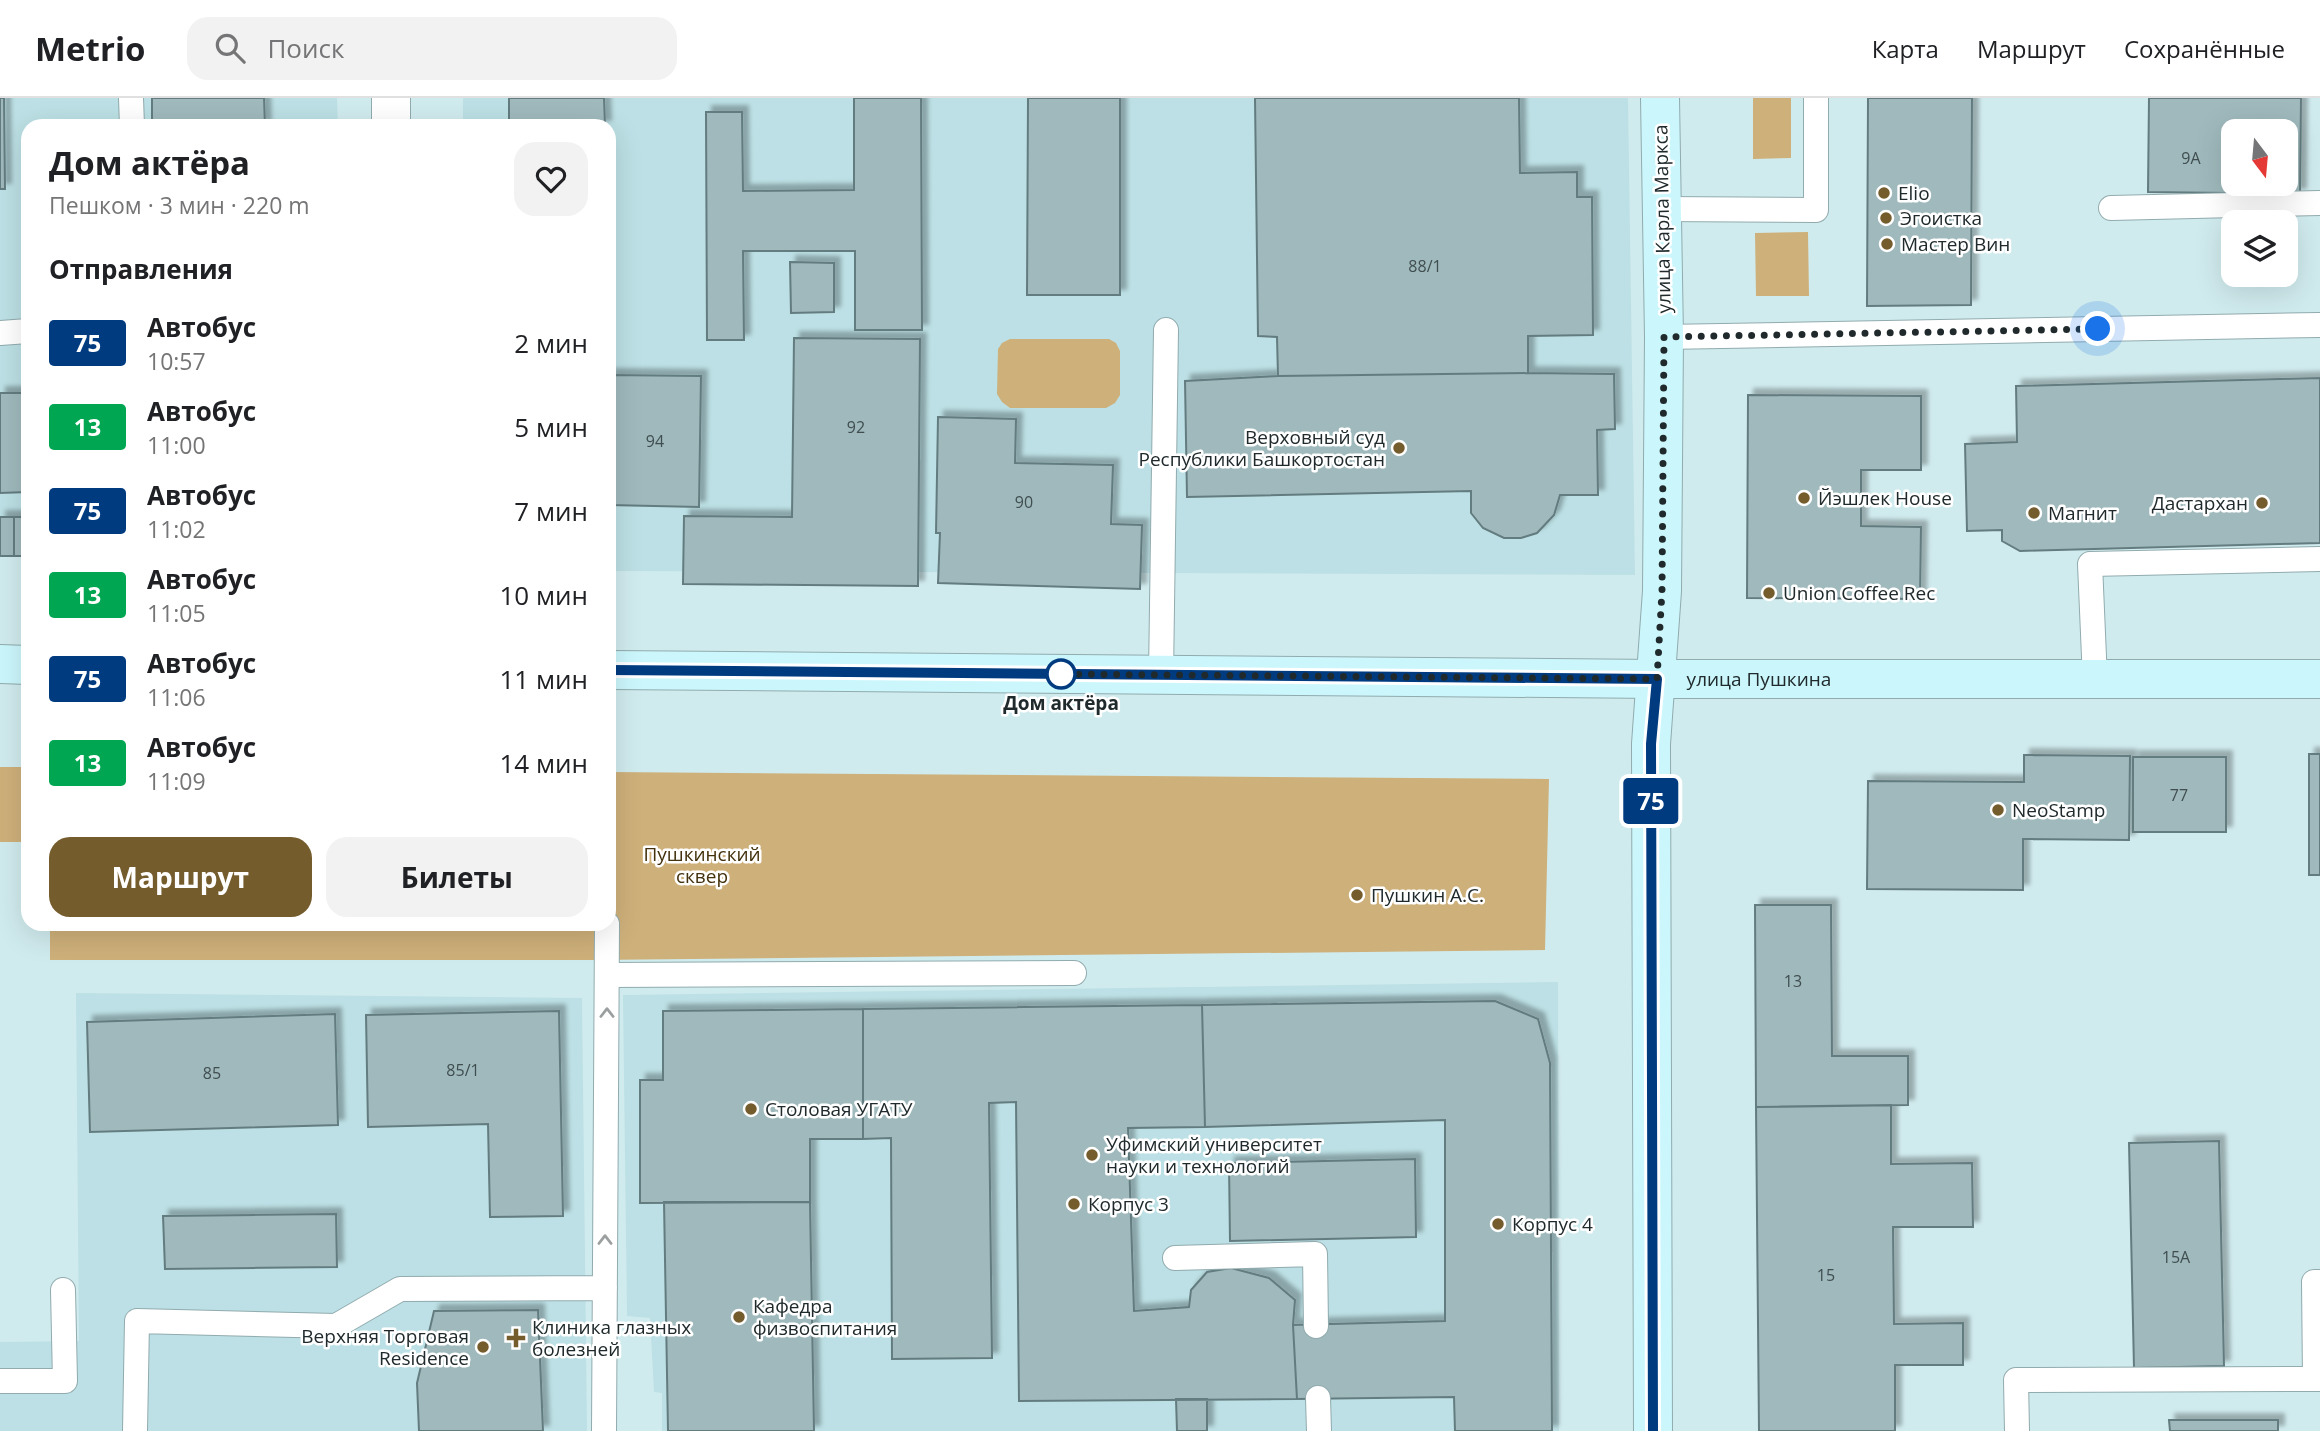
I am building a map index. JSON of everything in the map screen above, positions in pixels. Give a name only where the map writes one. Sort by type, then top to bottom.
[{"type":"main road","name":"улица Карла Маркса","points":[[1653,1431],[1651,744],[1662,591],[1664,337],[1660,98]]},
{"type":"main road","points":[[0,664],[21,665]]},
{"type":"main road","name":"улица Пушкина","points":[[616,670],[1657,679],[2320,679]]},
{"type":"street","points":[[391,98],[391,119]]},
{"type":"lane","points":[[131,98],[132,119]]},
{"type":"lane","points":[[1661,209],[1815,210],[1816,98]]},
{"type":"lane","points":[[2111,208],[2320,203]]},
{"type":"lane","points":[[1664,337],[2320,325]]},
{"type":"lane","points":[[1161,674],[1166,330]]},
{"type":"lane","points":[[0,333],[21,332]]},
{"type":"lane","points":[[2095,680],[2091,564],[2320,559]]},
{"type":"lane","points":[[604,1431],[607,931]]},
{"type":"lane","points":[[607,975],[1074,973]]},
{"type":"lane","points":[[1175,1258],[1315,1254],[1316,1326]]},
{"type":"lane","points":[[2017,1431],[2017,1380],[2318,1379],[2314,1282],[2320,1282]]},
{"type":"lane","points":[[135,1431],[137,1321],[336,1326],[400,1289],[605,1288]]},
{"type":"lane","points":[[0,1381],[65,1381],[63,1290]]},
{"type":"lane","points":[[1318,1398],[1319,1431]]},
{"type":"shaded area","points":[[0,98],[337,98],[338,119],[21,119],[21,538],[0,538]]},
{"type":"shaded area","points":[[463,98],[1628,98],[1635,575],[616,571],[616,119],[463,119]]},
{"type":"shaded area","name":"Уфимский университет науки и технологий","points":[[1558,982],[1559,1431],[662,1431],[662,1393],[654,1392],[650,1318],[627,1316],[623,995]]},
{"type":"shaded area","points":[[76,993],[582,998],[587,1431],[0,1431],[0,1342],[79,1341]]},
{"type":"green space","points":[[1753,98],[1791,98],[1791,158],[1753,159]]},
{"type":"green space","points":[[1808,232],[1809,296],[1756,296],[1755,233]]},
{"type":"green space","points":[[1010,339],[1109,339],[1116,343],[1120,351],[1120,395],[1115,403],[1106,408],[1010,408],[997,394],[998,349]]},
{"type":"green space","points":[[0,767],[21,767],[21,842],[0,842]]},
{"type":"green space","name":"Пушкинский сквер","points":[[616,772],[1549,779],[1545,950],[594,960],[50,960],[50,931],[616,931]]},
{"type":"building","points":[[0,98],[4,98],[5,189],[0,189]]},
{"type":"building","points":[[152,98],[264,98],[265,119],[152,119]]},
{"type":"building","points":[[509,98],[604,98],[605,119],[509,119]]},
{"type":"building","points":[[854,98],[921,98],[922,330],[855,330],[855,251],[743,251],[744,340],[707,340],[706,112],[742,112],[743,191],[854,190]]},
{"type":"building","points":[[1028,98],[1120,98],[1120,295],[1027,295]]},
{"type":"building","points":[[1255,98],[1519,98],[1520,173],[1577,172],[1577,197],[1592,197],[1593,335],[1528,336],[1528,373],[1278,376],[1277,337],[1258,336]]},
{"type":"building","points":[[1868,98],[1972,98],[1971,305],[1867,306]]},
{"type":"building","points":[[2149,98],[2301,98],[2300,194],[2298,119],[2221,119],[2221,193],[2148,192]]},
{"type":"building","points":[[790,262],[834,263],[834,312],[791,313]]},
{"type":"building","points":[[794,338],[920,339],[918,586],[683,584],[684,516],[792,517]]},
{"type":"building","points":[[1614,374],[1615,429],[1597,430],[1598,495],[1560,495],[1554,515],[1537,533],[1521,538],[1504,538],[1483,528],[1471,513],[1471,491],[1187,497],[1185,381],[1278,376]]},
{"type":"building","points":[[616,375],[701,376],[699,507],[616,505]]},
{"type":"building","points":[[2320,378],[2320,543],[2020,551],[2002,541],[2002,530],[1967,531],[1965,444],[2017,442],[2016,386]]},
{"type":"building","points":[[0,393],[21,393],[21,492],[0,493]]},
{"type":"building","name":"Йэшлек House","points":[[1748,395],[1921,396],[1921,470],[1861,470],[1861,526],[1921,527],[1920,599],[1747,598]]},
{"type":"building","points":[[938,417],[1016,419],[1015,463],[1113,465],[1111,524],[1142,525],[1140,589],[938,583]]},
{"type":"building","points":[[0,517],[14,517],[14,556],[0,556]]},
{"type":"building","points":[[14,517],[21,517],[21,556],[14,556]]},
{"type":"building","points":[[2309,754],[2320,754],[2320,875],[2309,875]]},
{"type":"building","name":"NeoStamp","points":[[2024,755],[2130,756],[2129,840],[2023,839],[2023,890],[1867,889],[1868,781],[2024,782]]},
{"type":"building","points":[[2133,757],[2226,757],[2226,832],[2133,832]]},
{"type":"building","points":[[1755,905],[1831,905],[1832,1056],[1908,1056],[1908,1105],[1756,1107]]},
{"type":"building","name":"Корпус 4","points":[[1495,1001],[1538,1019],[1550,1063],[1552,1431],[1455,1431],[1454,1397],[1297,1399],[1293,1325],[1445,1321],[1445,1120],[1205,1127],[1202,1005]]},
{"type":"building","name":"Корпус 3","points":[[1202,1005],[1205,1127],[1128,1128],[1134,1311],[1189,1307],[1191,1290],[1207,1272],[1231,1268],[1269,1278],[1295,1300],[1293,1325],[1297,1399],[1019,1401],[1016,1102],[989,1103],[992,1358],[892,1359],[891,1138],[863,1139],[863,1009]]},
{"type":"building","name":"Столовая УГАТУ","points":[[863,1009],[863,1139],[810,1139],[810,1202],[640,1203],[640,1080],[663,1080],[663,1011]]},
{"type":"building","points":[[559,1011],[563,1216],[490,1217],[488,1124],[368,1127],[366,1015]]},
{"type":"building","points":[[335,1014],[338,1125],[90,1132],[87,1022]]},
{"type":"building","points":[[1891,1105],[1891,1164],[1972,1163],[1973,1227],[1893,1227],[1894,1324],[1963,1323],[1963,1365],[1895,1365],[1895,1431],[1759,1431],[1756,1107]]},
{"type":"building","points":[[2219,1141],[2224,1366],[2134,1368],[2129,1143]]},
{"type":"building","points":[[1415,1159],[1416,1237],[1230,1241],[1229,1163]]},
{"type":"building","name":"Кафедра физвоспитания","points":[[664,1202],[810,1202],[814,1431],[668,1431]]},
{"type":"building","points":[[336,1214],[337,1267],[165,1269],[163,1216]]},
{"type":"building","name":"Верхняя Торговая Residence","points":[[538,1310],[543,1431],[419,1431],[417,1383],[434,1311]]},
{"type":"building","points":[[1176,1399],[1207,1399],[1207,1431],[1177,1431]]},
{"type":"building","points":[[2169,1420],[2278,1420],[2278,1431],[2170,1431]]},
{"type":"bus line","name":"75","points":[[616,670],[1657,679],[1651,744],[1653,1431]]},
{"type":"place","name":"Elio","points":[[1884,193]]},
{"type":"place","name":"Эгоистка","points":[[1886,218]]},
{"type":"place","name":"Мастер Вин","points":[[1887,244]]},
{"type":"place","name":"Верховный суд Республики Башкортостан","points":[[1399,448]]},
{"type":"place","name":"Йэшлек House","points":[[1804,498]]},
{"type":"place","name":"Дастархан","points":[[2262,503]]},
{"type":"place","name":"Магнит","points":[[2034,513]]},
{"type":"place","name":"Union Coffee Rec","points":[[1769,593]]},
{"type":"place","name":"Дом актёра","points":[[1061,674]]},
{"type":"place","name":"NeoStamp","points":[[1998,810]]},
{"type":"place","name":"Пушкин А.С.","points":[[1357,895]]},
{"type":"place","name":"Столовая УГАТУ","points":[[751,1109]]},
{"type":"place","name":"Уфимский университет науки и технологий","points":[[1092,1155]]},
{"type":"place","name":"Корпус 3","points":[[1074,1204]]},
{"type":"place","name":"Корпус 4","points":[[1498,1224]]},
{"type":"place","name":"Кафедра физвоспитания","points":[[739,1317]]},
{"type":"place","name":"Клиника глазных болезней","points":[[516,1338]]},
{"type":"place","name":"Верхняя Торговая Residence","points":[[483,1347]]},
{"type":"route","points":[[1061,674],[1051,674],[1657,679],[1662,591],[1664,337],[2098,329]]}]
